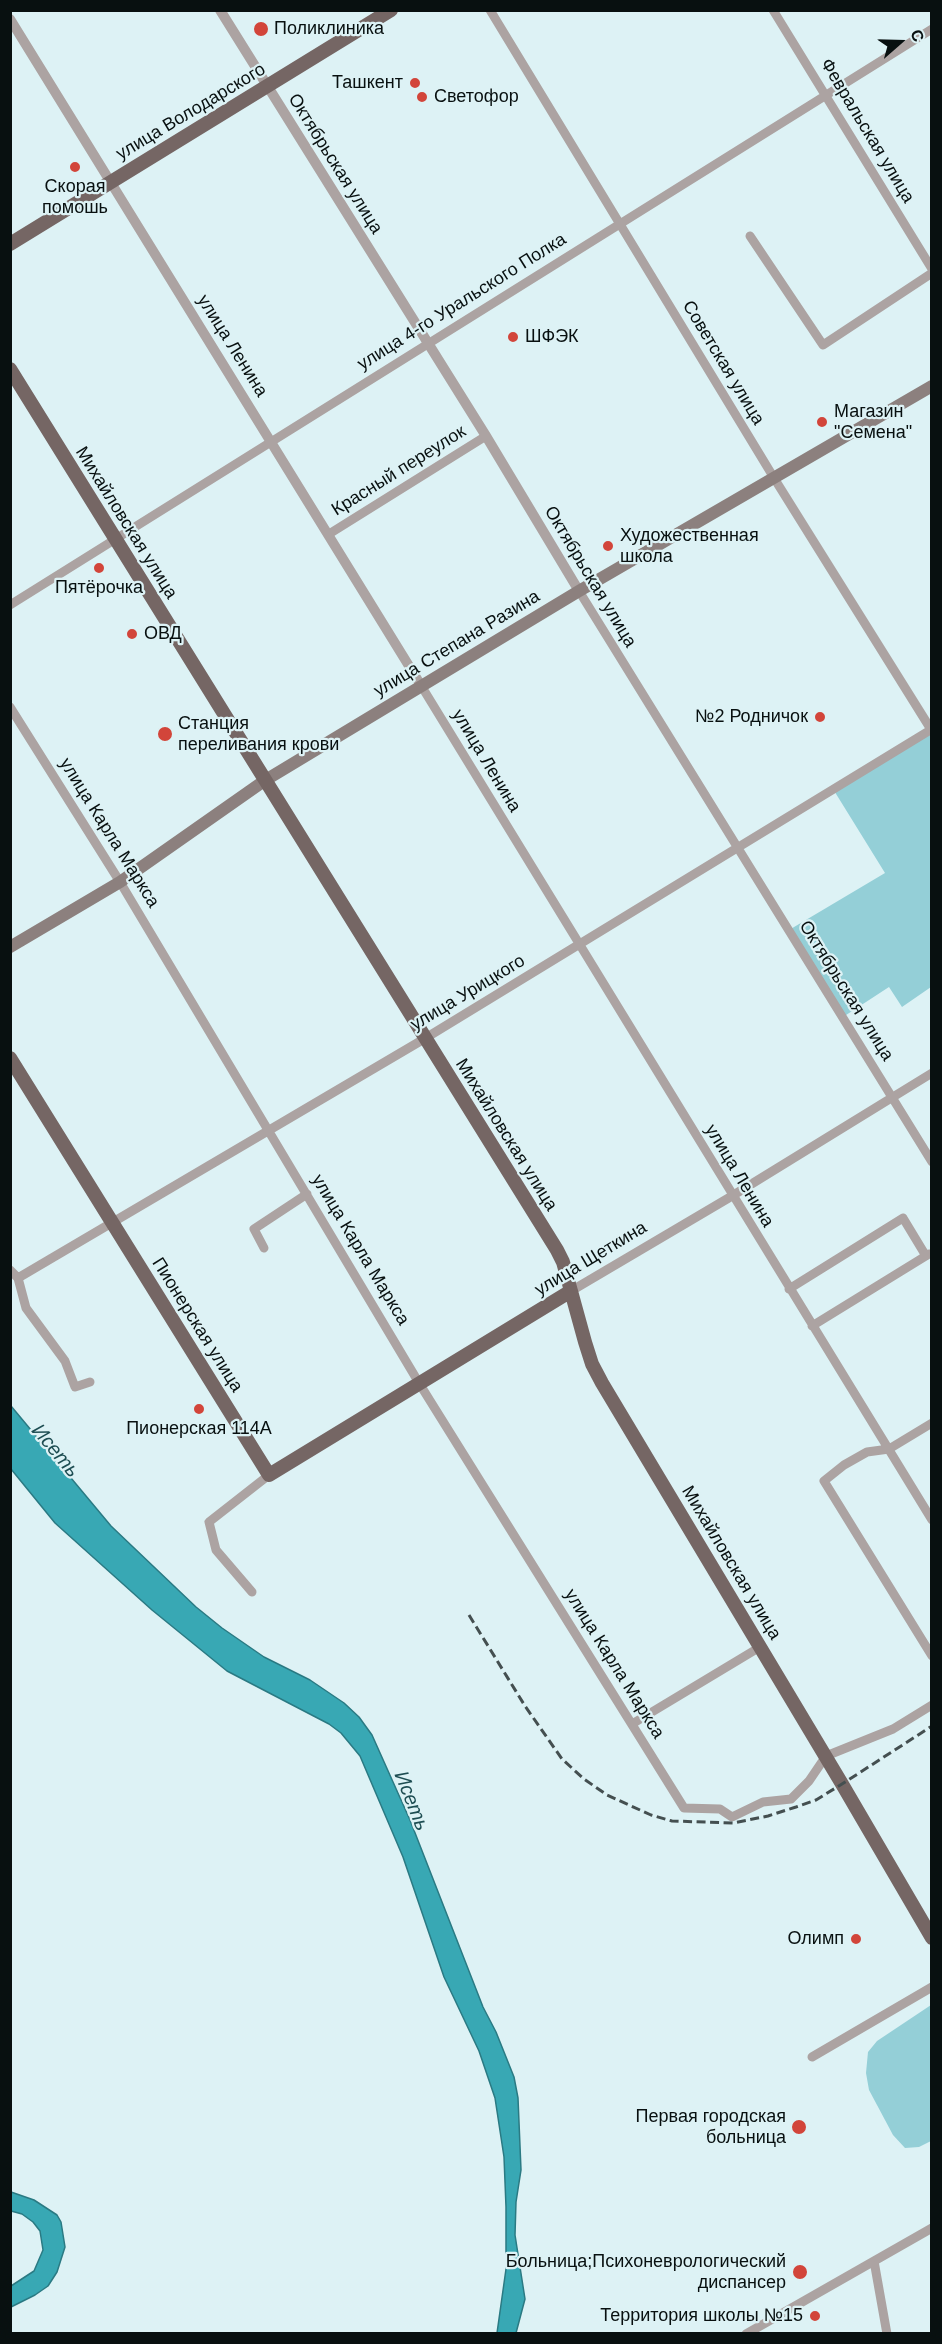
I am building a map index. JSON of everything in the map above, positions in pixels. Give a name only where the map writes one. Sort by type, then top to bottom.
[{"type":"main road","name":"улица Володарского","points":[[10,244],[391,10]]},
{"type":"main road","name":"Михайловская улица","points":[[10,369],[557,1250],[592,1364],[932,1938]]},
{"type":"main road","name":"улица Степана Разина","points":[[10,947],[120,882],[264,781],[579,591],[932,386]]},
{"type":"main road","name":"Пионерская улица","points":[[10,1058],[269,1475]]},
{"type":"main road","name":"улица Щеткина","points":[[269,1475],[571,1291]]},
{"type":"street","name":"Октябрьская улица","points":[[220,10],[486,436],[579,591],[932,1162]]},
{"type":"street","name":"Советская улица","points":[[490,10],[774,478],[931,730]]},
{"type":"street","name":"Февральская улица","points":[[773,10],[932,271]]},
{"type":"street","name":"улица Ленина","points":[[10,19],[329,534],[932,1520]]},
{"type":"street","name":"улица 4-го Уральского Полка","points":[[10,604],[932,29]]},
{"type":"street","points":[[750,237],[823,345],[932,271]]},
{"type":"street","name":"Красный переулок","points":[[329,534],[486,436]]},
{"type":"street","name":"улица Карла Маркса","points":[[10,707],[120,882],[419,1383],[684,1808],[720,1809],[732,1817],[763,1802],[791,1799],[809,1781],[826,1756]]},
{"type":"street","name":"улица Урицкого","points":[[18,1278],[424,1039],[931,730]]},
{"type":"street","name":"улица Щеткина","points":[[571,1291],[732,1196],[932,1073]]},
{"type":"street","points":[[264,1248],[254,1229],[307,1194]]},
{"type":"street","points":[[789,1289],[903,1218],[929,1254],[812,1326]]},
{"type":"street","points":[[10,1270],[18,1278],[26,1308],[65,1361],[75,1387],[90,1382]]},
{"type":"street","points":[[932,1423],[889,1449],[867,1452],[844,1465],[824,1481],[932,1656]]},
{"type":"street","points":[[252,1592],[216,1550],[209,1522],[269,1475]]},
{"type":"street","points":[[632,1724],[760,1647]]},
{"type":"street","points":[[826,1756],[893,1729],[932,1705]]},
{"type":"street","points":[[812,2057],[932,1987]]},
{"type":"street","points":[[747,2334],[932,2228]]},
{"type":"street","points":[[874,2261],[887,2334]]},
{"type":"shaded area","points":[[932,731],[931,987],[902,1007],[889,987],[843,1017],[789,930],[885,873],[833,789]]},
{"type":"shaded area","points":[[11,1406],[111,1526],[196,1607],[264,1657],[310,1680],[344,1703],[359,1717],[372,1735],[410,1820],[483,2007],[514,2077],[518,2098],[521,2170],[516,2202],[515,2235],[525,2299],[516,2333],[497,2333],[506,2269],[506,2207],[504,2157],[495,2098],[479,2051],[444,1977],[403,1857],[360,1756],[341,1733],[329,1724],[227,1671],[152,1610],[55,1523],[11,1469]]},
{"type":"shaded area","points":[[931,2005],[931,2141],[919,2147],[905,2148],[893,2135],[869,2090],[866,2073],[868,2052],[877,2041]]},
{"type":"shaded area","points":[[11,2192],[34,2200],[57,2215],[61,2222],[65,2247],[57,2272],[48,2286],[11,2307],[11,2286],[34,2271],[43,2250],[40,2231],[33,2222],[22,2214],[11,2211]]},
{"type":"railway","points":[[469,1615],[525,1706],[562,1759],[584,1779],[607,1795],[651,1815],[672,1821],[733,1823],[768,1816],[816,1800],[932,1726]]},
{"type":"place","name":"Поликлиника","points":[[261,29]]},
{"type":"place","name":"Ташкент","points":[[415,83]]},
{"type":"place","name":"Светофор","points":[[422,97]]},
{"type":"place","name":"Скорая помошь","points":[[75,167]]},
{"type":"place","name":"ШФЭК","points":[[513,337]]},
{"type":"place","name":"Магазин \"Семена\"","points":[[822,422]]},
{"type":"place","name":"Художественная школа","points":[[608,546]]},
{"type":"place","name":"Пятёрочка","points":[[99,568]]},
{"type":"place","name":"ОВД","points":[[132,634]]},
{"type":"place","name":"№2 Родничок","points":[[820,717]]},
{"type":"place","name":"Станция переливания крови","points":[[165,734]]},
{"type":"place","name":"Пионерская 114А","points":[[199,1409]]},
{"type":"place","name":"Олимп","points":[[856,1939]]},
{"type":"place","name":"Первая городская больница","points":[[799,2127]]},
{"type":"place","name":"Больница;Психоневрологический диспансер","points":[[800,2272]]},
{"type":"place","name":"Территория школы №15","points":[[815,2316]]},
{"type":"water label","name":"Исеть","points":[[55,1451]]},
{"type":"water label","name":"Исеть","points":[[411,1801]]}]
